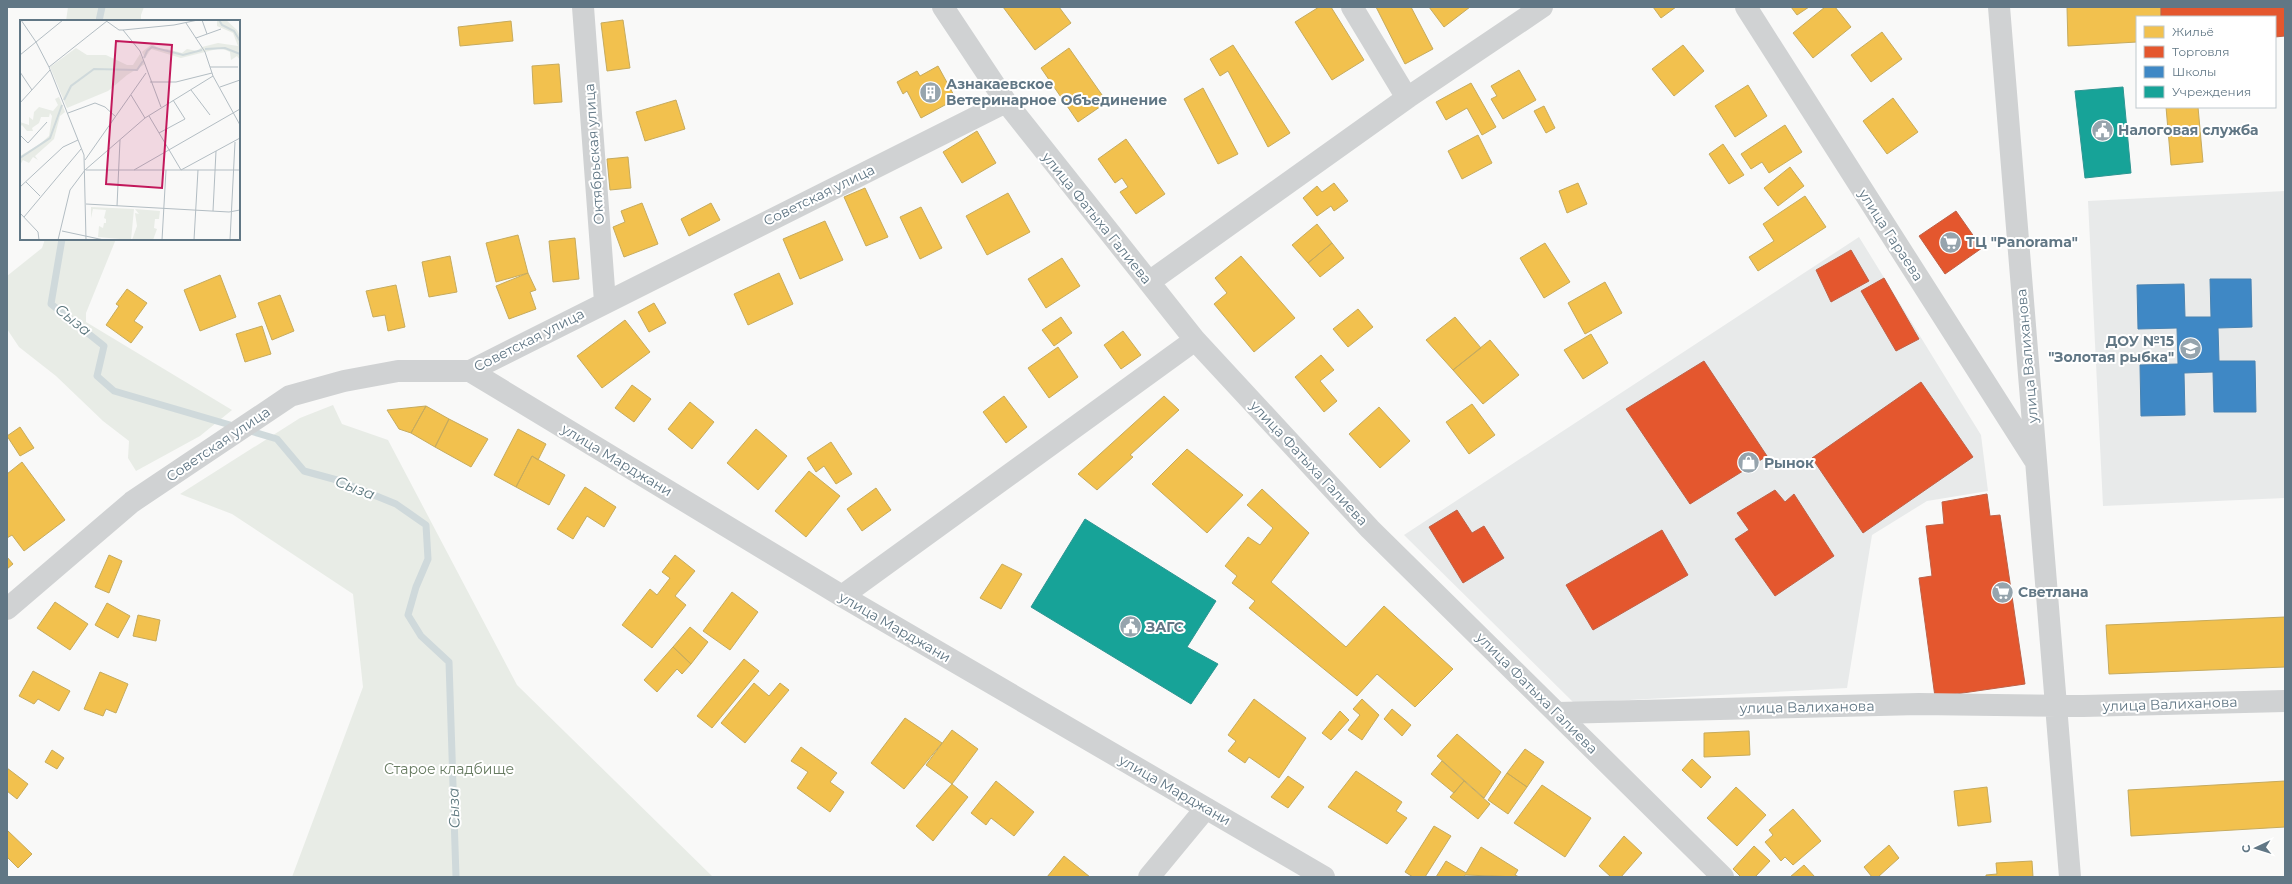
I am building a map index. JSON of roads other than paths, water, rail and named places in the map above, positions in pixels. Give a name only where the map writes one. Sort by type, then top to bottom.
[{"type":"street","name":"Октябрьская улица","points":[[583,7],[605,302]]},
{"type":"street","name":"улица Фатыха Галиева","points":[[943,7],[1006,102],[1195,340],[1370,529],[1723,877]]},
{"type":"street","points":[[1352,7],[1407,98]]},
{"type":"street","points":[[1148,282],[1407,98],[1542,7]]},
{"type":"street","name":"улица Гараева","points":[[1746,7],[2036,462]]},
{"type":"street","name":"улица Валиханова","points":[[1999,7],[2070,877]]},
{"type":"street","name":"Советская улица","points":[[7,609],[132,502],[290,396],[344,381],[398,371],[470,371],[1006,102]]},
{"type":"street","points":[[842,596],[1195,340]]},
{"type":"street","name":"улица Марджани","points":[[470,371],[842,596],[1324,877]]},
{"type":"street","name":"улица Валиханова","points":[[1558,713],[1919,704],[2056,705],[2285,701]]},
{"type":"street","points":[[1149,877],[1206,808]]},
{"type":"waterway","name":"Сыза","points":[[99,20],[102,7]]},
{"type":"waterway","name":"Сыза","points":[[62,240],[51,304],[104,346],[97,376],[114,391],[237,427]]},
{"type":"waterway","name":"Сыза","points":[[247,430],[277,439],[304,471],[337,480],[396,504],[426,525],[428,559],[416,587],[408,615],[421,636],[449,662],[456,877]]},
{"type":"place","name":"Азнакаевское Ветеринарное Объединение","points":[[930,92]]},
{"type":"place","name":"Налоговая служба","points":[[2102,130]]},
{"type":"place","name":"ТЦ \"Panorama\"","points":[[1951,242]]},
{"type":"place","name":"ДОУ №15 \"Золотая рыбка\"","points":[[2190,349]]},
{"type":"place","name":"Рынок","points":[[1749,463]]},
{"type":"place","name":"Светлана","points":[[2003,592]]},
{"type":"place","name":"ЗАГС","points":[[1131,627]]},
{"type":"park label","name":"Старое кладбище","points":[[449,769]]}]
